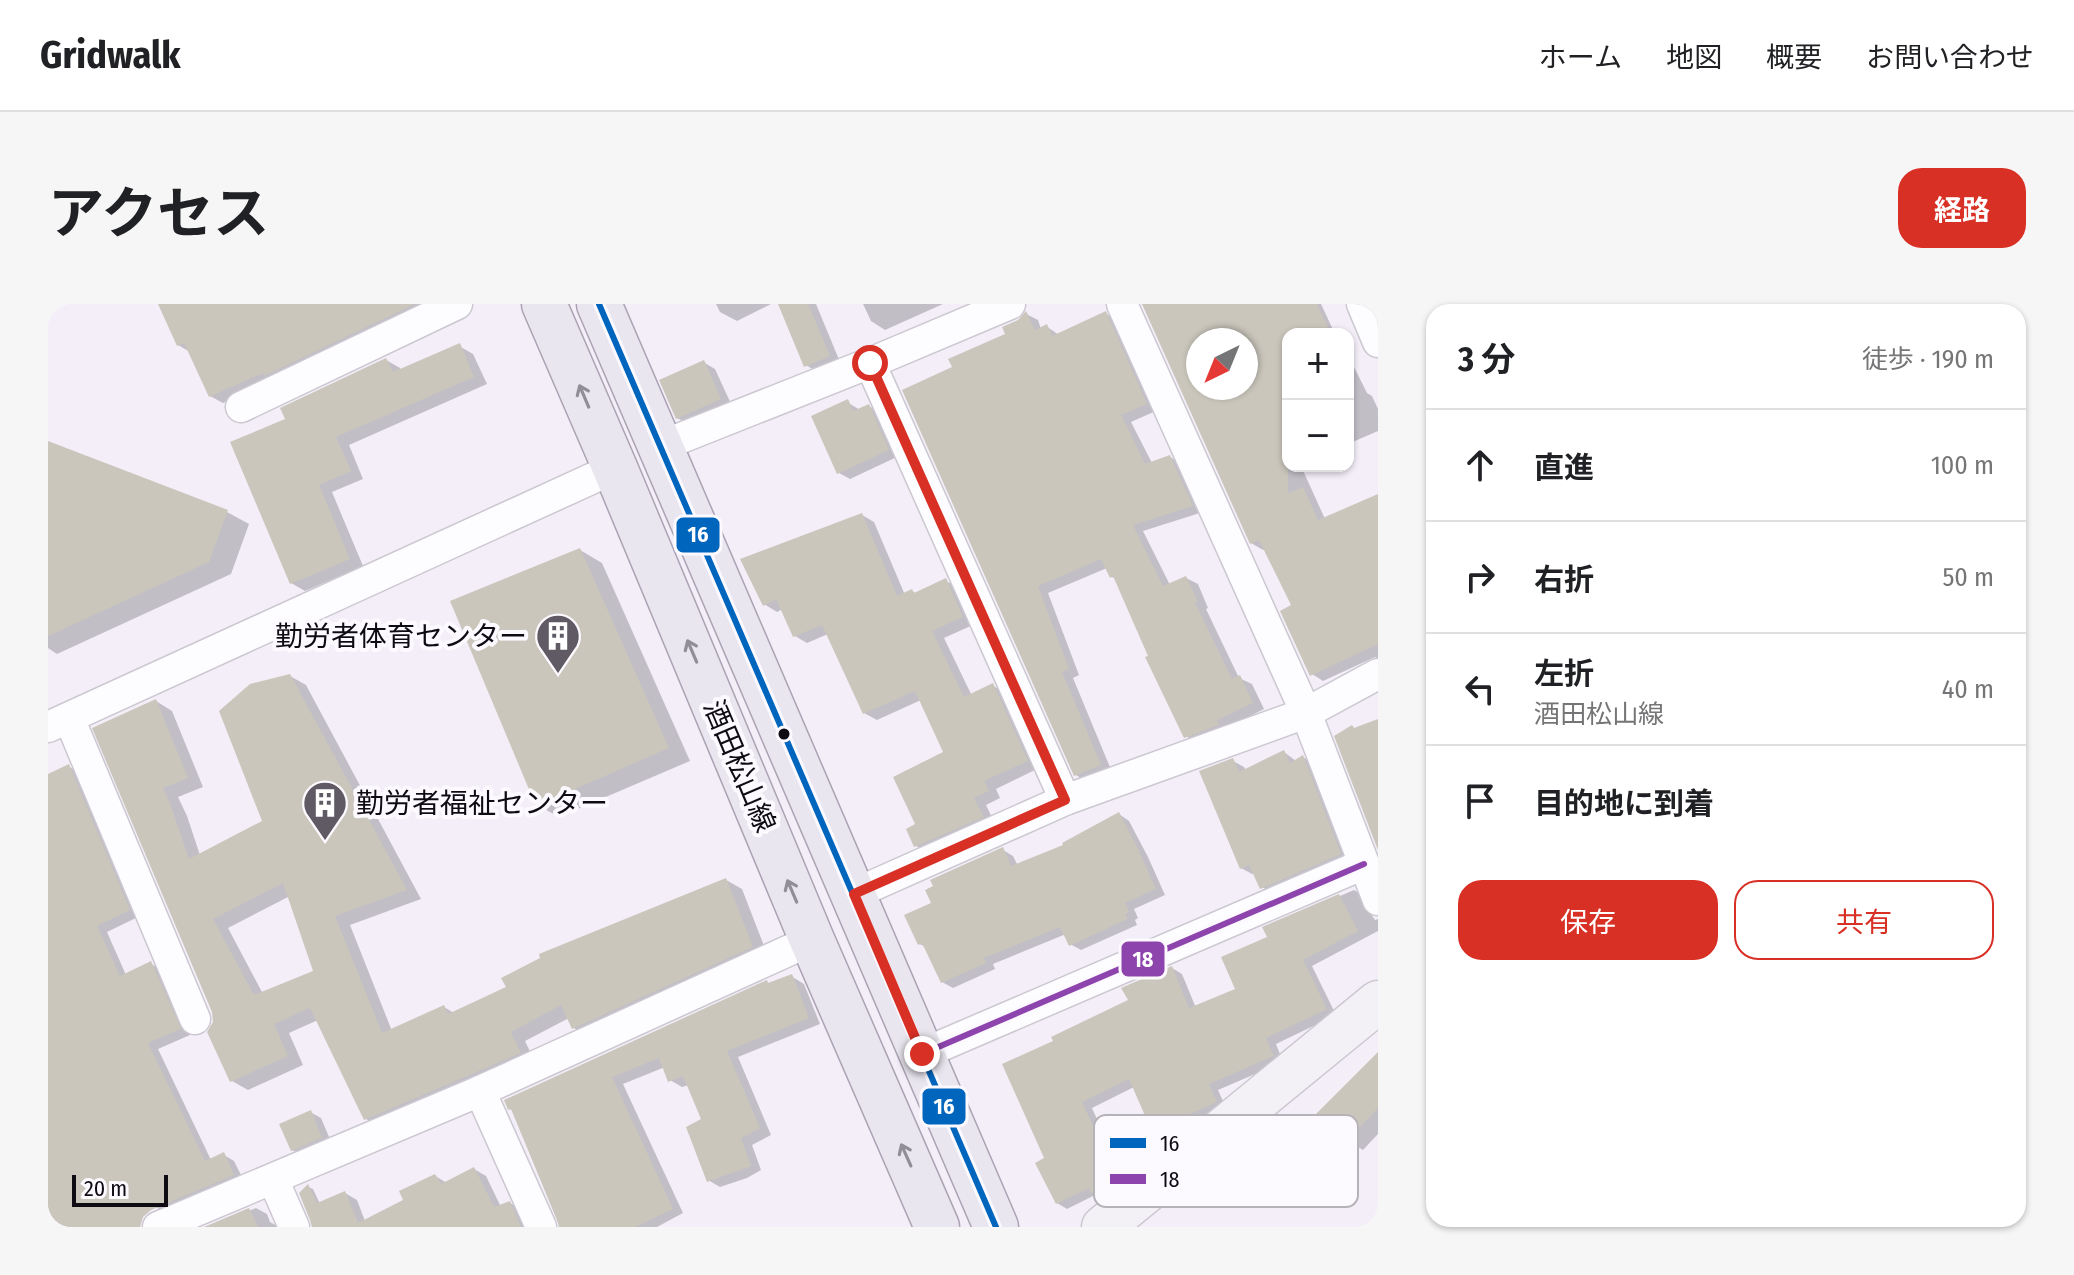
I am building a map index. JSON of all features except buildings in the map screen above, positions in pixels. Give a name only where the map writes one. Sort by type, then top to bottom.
[{"type":"main road","name":"酒田松山線","points":[[544,304],[812,940],[937,1227]]},
{"type":"main road","name":"酒田松山線","points":[[599,304],[996,1227]]},
{"type":"street","points":[[241,407],[457,304]]},
{"type":"street","points":[[661,446],[1010,304]]},
{"type":"street","points":[[1122,304],[1306,713],[1378,900]]},
{"type":"street","points":[[1362,304],[1378,342]]},
{"type":"street","points":[[870,363],[1065,800]]},
{"type":"street","points":[[195,1019],[58,722],[615,468]]},
{"type":"street","points":[[854,894],[1065,800],[1306,713],[1378,674]]},
{"type":"street","points":[[922,1054],[1364,864]]},
{"type":"street","points":[[158,1227],[480,1091],[812,940]]},
{"type":"street","points":[[1240,1115],[1378,1002]]},
{"type":"street","points":[[480,1091],[541,1227]]},
{"type":"street","points":[[273,1179],[294,1227]]},
{"type":"street","points":[[1103,1227],[1127,1207]]},
{"type":"transit line","name":"16","points":[[599,304],[996,1227]]},
{"type":"transit line","name":"18","points":[[922,1054],[1364,864]]},
{"type":"place","name":"勤労者体育センター","points":[[558,675]]},
{"type":"place","name":"勤労者福祉センター","points":[[325,842]]},
{"type":"route","points":[[870,363],[1065,800],[854,894],[922,1054]]}]
